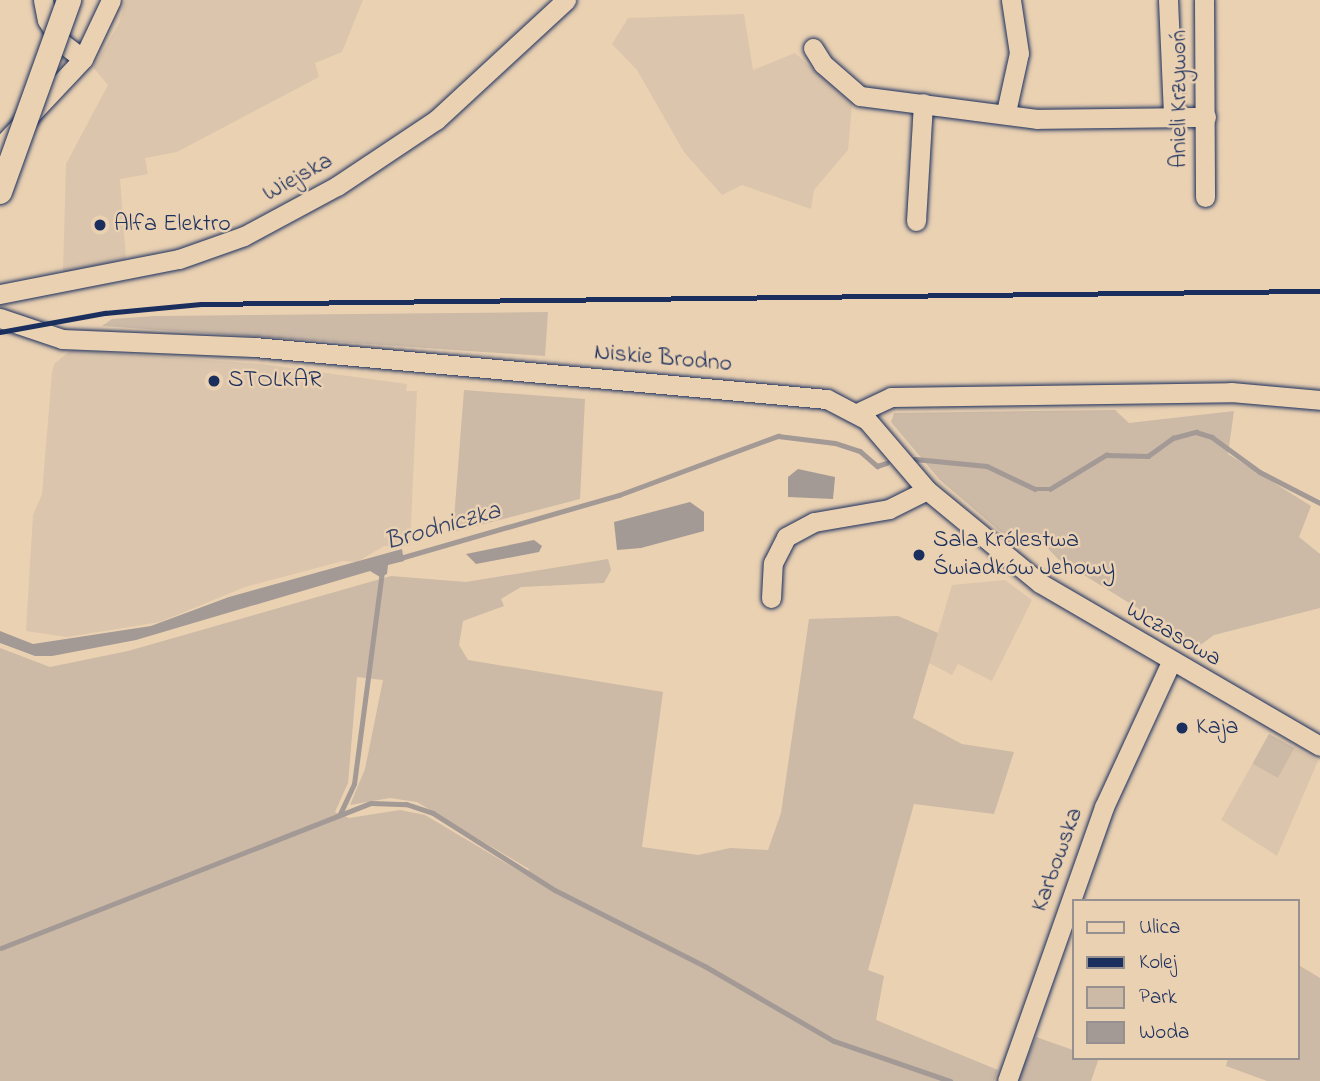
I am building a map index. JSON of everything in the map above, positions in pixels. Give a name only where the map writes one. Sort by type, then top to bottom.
[{"type":"main road","points":[[0,192],[69,0]]},
{"type":"street","points":[[43,0],[47,20],[62,43],[83,59]]},
{"type":"street","points":[[0,147],[83,59],[111,0]]},
{"type":"street","name":"Wiejska","points":[[0,294],[179,259],[244,236],[388,155],[481,81],[566,0]]},
{"type":"street","points":[[1006,111],[1019,53],[1011,0]]},
{"type":"street","points":[[1168,0],[1173,114]]},
{"type":"street","name":"Anieli Krzywoń","points":[[1204,0],[1205,197]]},
{"type":"street","points":[[813,48],[823,64],[860,96],[1070,119],[1173,114],[1206,117]]},
{"type":"street","points":[[916,220],[923,103]]},
{"type":"street","name":"Niskie Brodno","points":[[0,318],[62,339],[240,346],[780,393],[827,399],[857,412]]},
{"type":"street","points":[[857,412],[891,397],[1231,392],[1320,400]]},
{"type":"street","name":"Wczasowa","points":[[857,412],[927,490],[1040,583],[1171,662],[1320,746]]},
{"type":"street","points":[[771,598],[773,563],[786,537],[814,522],[889,509],[927,490]]},
{"type":"street","name":"Karbowska","points":[[1007,1081],[1099,820],[1171,662]]},
{"type":"shaded area","points":[[125,0],[363,0],[342,52],[315,63],[319,77],[177,152],[145,158],[148,174],[120,179],[126,259],[63,273],[66,164],[108,85],[93,67],[119,24]]},
{"type":"shaded area","points":[[744,14],[753,70],[795,53],[852,104],[848,150],[814,190],[811,209],[742,185],[722,195],[684,152],[637,70],[612,44],[628,18]]},
{"type":"shaded area","name":"STOLKAR","points":[[71,350],[260,364],[407,384],[406,391],[417,391],[410,546],[384,546],[357,562],[343,561],[245,587],[160,622],[67,637],[26,631],[33,515],[42,494],[52,373],[54,364]]},
{"type":"shaded area","points":[[1005,580],[1032,600],[992,681],[958,664],[952,675],[929,663],[952,585]]},
{"type":"shaded area","points":[[1269,734],[1318,761],[1277,856],[1221,820]]},
{"type":"green space","points":[[548,312],[545,356],[102,326],[112,319],[155,316]]},
{"type":"green space","points":[[464,390],[585,399],[580,499],[453,532]]},
{"type":"green space","points":[[1115,410],[1129,423],[1234,411],[1228,454],[1311,506],[1299,537],[1320,554],[1320,608],[1214,635],[1199,646],[1058,559],[1033,533],[1003,534],[940,480],[891,422],[894,413]]},
{"type":"green space","points":[[608,559],[611,570],[604,583],[521,587],[501,599],[504,606],[463,621],[459,645],[468,660],[663,692],[642,847],[698,855],[730,848],[768,850],[781,813],[809,619],[898,616],[938,633],[913,718],[962,744],[1014,752],[994,814],[914,804],[868,970],[884,976],[876,1020],[998,1070],[994,1081],[0,1081],[0,648],[50,667],[128,651],[391,576],[466,582]],"holes":[[[357,677],[383,680],[365,769],[350,805],[390,798],[417,802],[529,869],[526,875],[425,815],[400,810],[349,818],[335,812],[348,783]]]},
{"type":"green space","points":[[1269,734],[1294,748],[1278,778],[1253,764]]},
{"type":"green space","points":[[1299,965],[1320,978],[1320,1081],[1267,1081],[1226,1066],[1228,1060],[1299,1060]]},
{"type":"green space","points":[[1036,1037],[1072,1050],[1072,1060],[1098,1060],[1091,1081],[1017,1081]]},
{"type":"water","points":[[798,469],[835,477],[833,499],[788,497],[788,477]]},
{"type":"water","points":[[690,502],[704,512],[704,531],[641,548],[617,550],[614,522]]},
{"type":"water","points":[[534,540],[542,546],[539,552],[476,564],[466,554]]},
{"type":"water","points":[[402,549],[404,561],[388,565],[387,574],[380,577],[370,571],[136,640],[52,656],[35,656],[0,643],[0,631],[33,644],[151,626],[229,597]]},
{"type":"waterway","name":"Brodniczka","points":[[915,459],[987,466],[1035,489],[1050,489],[1106,455],[1148,456],[1173,438],[1196,432],[1212,437],[1260,472],[1320,503]]},
{"type":"waterway","name":"Brodniczka","points":[[397,559],[619,495],[778,436],[835,443],[860,451],[877,466],[887,463]]},
{"type":"waterway","points":[[340,814],[354,784],[382,570]]},
{"type":"waterway","points":[[1,948],[371,803],[406,804],[433,813],[555,890],[705,966],[834,1041],[950,1081]]},
{"type":"railway","points":[[0,332],[105,313],[201,304],[1320,291]]},
{"type":"place","name":"Alfa Elektro","points":[[100,225]]},
{"type":"place","name":"STOLKAR","points":[[214,381]]},
{"type":"place","name":"Sala Królestwa Świadków Jehowy","points":[[919,555]]},
{"type":"place","name":"Kaja","points":[[1182,728]]}]
